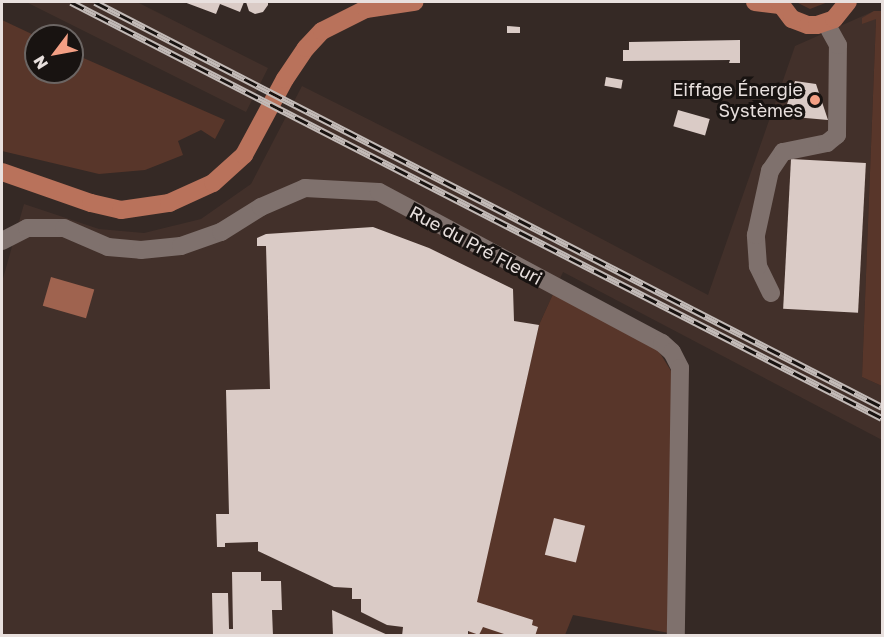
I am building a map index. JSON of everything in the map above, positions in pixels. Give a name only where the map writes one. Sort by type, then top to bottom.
[{"type":"main road","points":[[2,172],[91,203],[121,210],[170,203],[213,183],[244,155],[285,79],[306,48],[322,31],[366,9],[414,2]]},
{"type":"main road","points":[[755,2],[780,3],[785,13],[800,23],[808,25],[826,23],[841,13],[848,2]]},
{"type":"street","points":[[771,293],[758,266],[756,235],[770,171],[783,152],[827,143],[837,135],[838,45],[826,23]]},
{"type":"street","name":"Rue du Pré Fleuri","points":[[2,241],[27,228],[64,228],[108,247],[141,250],[181,246],[221,232],[261,207],[305,188],[380,192],[662,343],[672,352],[680,368],[676,636]]},
{"type":"shaded area","points":[[26,2],[137,2],[268,68],[246,112],[84,31],[84,24],[70,24]]},
{"type":"shaded area","points":[[796,2],[828,2],[810,9]]},
{"type":"shaded area","points":[[874,11],[882,11],[882,19],[876,19],[862,377],[882,386],[882,440],[563,272],[539,325],[468,635],[2,635],[2,282],[24,204],[99,229],[144,233],[201,219],[251,184],[302,86],[511,191],[708,295],[795,46]]},
{"type":"shaded area","points":[[874,11],[882,11],[882,386],[862,377],[876,19],[862,24],[862,18]]},
{"type":"shaded area","points":[[2,20],[24,30],[24,84],[84,84],[84,58],[225,120],[215,139],[201,130],[178,141],[183,155],[145,170],[99,174],[2,151]]},
{"type":"shaded area","points":[[51,277],[94,289],[86,318],[43,306]]},
{"type":"shaded area","points":[[553,294],[658,350],[673,374],[669,633],[573,615],[565,635],[468,636],[539,325]]},
{"type":"building","points":[[184,2],[244,2],[240,12],[220,4],[216,14]]},
{"type":"building","points":[[246,2],[268,2],[268,5],[263,12],[255,14],[249,11]]},
{"type":"building","points":[[507,26],[520,27],[520,33],[507,33]]},
{"type":"building","points":[[740,40],[740,63],[729,63],[730,60],[623,61],[623,50],[629,50],[629,42]]},
{"type":"building","points":[[606,77],[623,80],[621,89],[604,86]]},
{"type":"building","points":[[795,81],[816,84],[828,120],[783,116]]},
{"type":"building","points":[[678,110],[710,119],[705,135],[673,126]]},
{"type":"building","points":[[791,159],[866,163],[858,313],[783,309]]},
{"type":"building","points":[[373,227],[429,248],[513,289],[514,321],[539,325],[477,602],[533,620],[532,625],[538,627],[535,636],[510,636],[483,627],[479,635],[468,631],[468,636],[402,636],[403,627],[387,625],[361,612],[361,599],[352,599],[352,588],[334,587],[258,551],[258,542],[225,543],[225,547],[217,547],[216,514],[229,514],[226,390],[270,389],[266,246],[257,246],[257,238],[266,234]]},
{"type":"building","points":[[554,518],[585,526],[576,563],[545,555]]},
{"type":"building","points":[[232,572],[261,572],[261,581],[281,581],[282,610],[272,610],[273,636],[213,636],[212,593],[228,593],[229,629],[233,629]]},
{"type":"building","points":[[332,610],[390,636],[333,636]]},
{"type":"railway","points":[[71,2],[882,418]]},
{"type":"railway","points":[[95,2],[882,407]]},
{"type":"place","name":"Eiffage Énergie Systèmes","points":[[815,100]]}]
